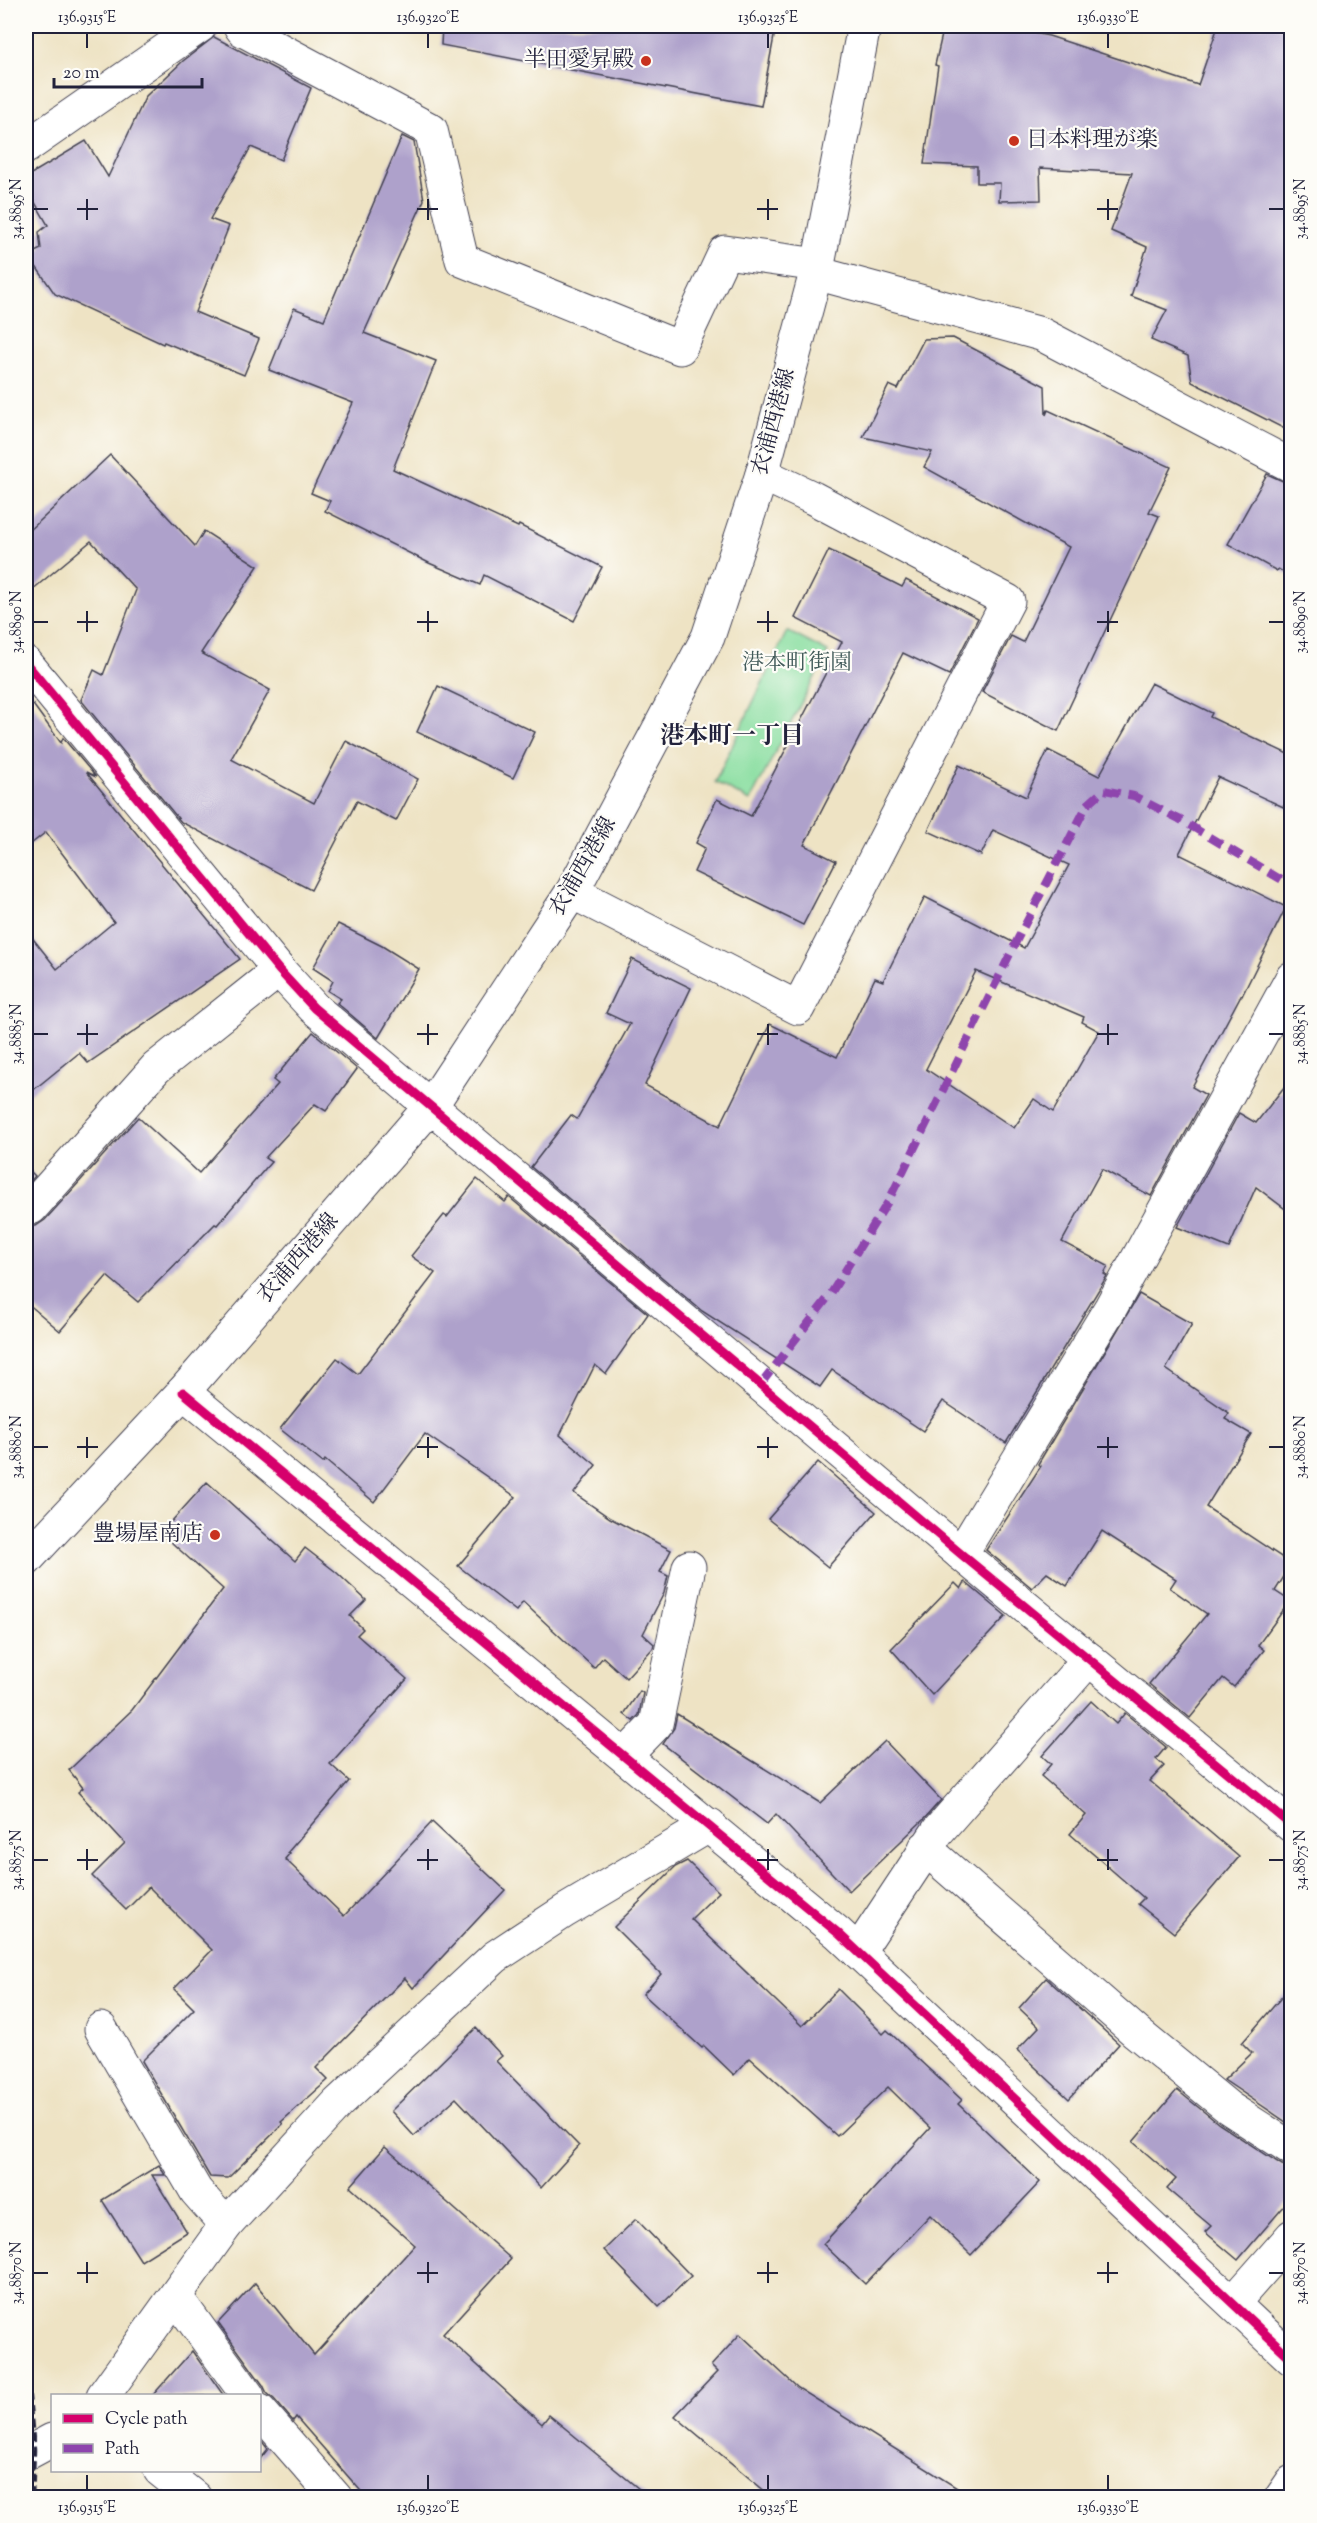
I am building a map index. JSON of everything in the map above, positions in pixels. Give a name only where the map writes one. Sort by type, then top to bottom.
[{"type":"street","points":[[26,147],[200,26]]},
{"type":"street","points":[[240,26],[243,30],[431,130],[462,260],[680,348],[725,252],[817,269],[1041,334],[1292,466]]},
{"type":"street","name":"衣浦西港線","points":[[26,1560],[183,1392],[431,1106],[572,892],[708,637],[762,474],[817,269],[864,26]]},
{"type":"street","points":[[572,892],[798,1008],[1008,601],[813,498],[762,474]]},
{"type":"street","points":[[26,663],[279,970],[314,1008],[961,1554],[1292,1826]]},
{"type":"street","points":[[31,1208],[156,1068],[279,970]]},
{"type":"street","points":[[961,1554],[1111,1307],[1292,978]]},
{"type":"street","points":[[183,1392],[838,1933],[1292,2359]]},
{"type":"street","points":[[625,1756],[656,1724],[689,1567]]},
{"type":"street","points":[[858,1952],[926,1848],[1089,1659]]},
{"type":"street","points":[[104,2394],[226,2225],[338,2103],[495,1957],[565,1911],[710,1825]]},
{"type":"street","points":[[926,1848],[1136,2032],[1229,2108],[1292,2149]]},
{"type":"street","points":[[101,2029],[196,2191],[226,2225]]},
{"type":"street","points":[[1233,2303],[1292,2236]]},
{"type":"street","points":[[176,2297],[247,2394]]},
{"type":"street","points":[[261,2412],[336,2498]]},
{"type":"street","points":[[26,2454],[51,2441]]},
{"type":"street","points":[[162,2472],[195,2498]]},
{"type":"street","points":[[1281,2498],[1292,2482]]},
{"type":"green space","name":"港本町街園","points":[[787,631],[828,652],[750,801],[715,782]]},
{"type":"building","name":"半田愛昇殿","points":[[442,26],[776,26],[761,106],[441,45]]},
{"type":"building","points":[[944,26],[999,26],[1049,36],[1198,85],[1218,26],[1275,26],[1292,30],[1292,445],[1285,441],[1291,432],[1192,382],[1188,356],[1151,340],[1167,310],[1131,296],[1147,247],[1111,231],[1132,173],[1040,168],[1041,200],[999,201],[1000,183],[977,183],[977,166],[924,164],[938,66],[935,65]]},
{"type":"building","points":[[214,37],[311,88],[281,160],[251,147],[210,219],[229,226],[195,312],[259,339],[244,375],[164,342],[163,344],[55,294],[28,255],[41,249],[39,232],[48,225],[26,187],[26,177],[86,141],[108,177],[146,96],[183,61]]},
{"type":"building","points":[[402,136],[414,142],[424,200],[364,333],[436,361],[393,469],[518,527],[519,525],[602,567],[574,621],[484,575],[480,585],[429,563],[325,511],[330,501],[311,493],[353,403],[269,370],[294,308],[324,320]]},
{"type":"building","points":[[953,338],[1045,386],[1046,415],[1048,410],[1171,467],[1149,512],[1159,516],[1058,731],[982,692],[1011,636],[1023,642],[1069,547],[924,467],[932,452],[863,437],[889,385],[898,389],[924,339]]},
{"type":"building","points":[[110,455],[195,546],[204,531],[258,566],[201,653],[270,690],[231,759],[314,803],[346,741],[418,779],[396,821],[357,801],[311,890],[181,822],[81,700],[94,670],[103,675],[136,590],[91,541],[26,595],[26,534]]},
{"type":"building","points":[[1267,474],[1292,485],[1292,577],[1228,544]]},
{"type":"building","points":[[829,550],[902,587],[906,580],[978,618],[949,675],[903,653],[804,845],[836,861],[803,925],[694,872],[705,848],[696,843],[717,799],[751,816],[842,642],[795,618]]},
{"type":"building","points":[[1151,683],[1212,713],[1210,717],[1292,756],[1292,811],[1218,777],[1179,854],[1286,907],[1242,996],[1192,1087],[1206,1095],[1151,1196],[1102,1169],[1062,1242],[1108,1266],[1104,1274],[1107,1276],[1006,1443],[943,1401],[923,1431],[832,1370],[820,1387],[702,1311],[531,1167],[571,1115],[577,1119],[630,1024],[606,1013],[632,959],[691,988],[645,1085],[720,1126],[770,1024],[837,1057],[875,978],[883,981],[925,897],[1024,948],[1069,865],[993,830],[981,855],[928,831],[959,765],[1026,797],[1048,750],[1099,776]],"holes":[[[976,971],[1084,1017],[1082,1022],[1099,1031],[1053,1112],[1034,1099],[1014,1128],[926,1069]]]},
{"type":"building","points":[[438,686],[535,732],[513,778],[417,732]]},
{"type":"building","points":[[26,695],[61,743],[63,738],[96,777],[86,772],[240,959],[88,1063],[79,1053],[26,1096],[26,930],[57,969],[114,922],[46,832],[26,848]]},
{"type":"building","points":[[338,924],[382,946],[419,969],[378,1038],[337,1003],[341,999],[328,991],[333,981],[313,968]]},
{"type":"building","points":[[313,1032],[357,1069],[326,1111],[315,1104],[265,1158],[271,1162],[217,1225],[215,1224],[138,1302],[107,1276],[60,1331],[26,1302],[26,1226],[36,1226],[45,1220],[138,1117],[199,1173],[278,1084],[273,1080]]},
{"type":"building","points":[[1292,1077],[1292,1214],[1256,1187],[1229,1248],[1177,1227],[1239,1113],[1256,1123]]},
{"type":"building","points":[[26,1167],[35,1176],[26,1186]]},
{"type":"building","points":[[477,1179],[505,1202],[509,1197],[648,1314],[606,1374],[595,1365],[560,1435],[596,1465],[574,1493],[610,1518],[671,1550],[660,1572],[668,1576],[664,1593],[643,1634],[654,1644],[653,1648],[626,1678],[603,1657],[594,1668],[523,1602],[516,1611],[458,1566],[516,1497],[425,1434],[374,1502],[325,1460],[323,1463],[280,1429],[337,1358],[358,1374],[435,1273],[411,1256],[444,1215],[447,1217]]},
{"type":"building","points":[[1139,1294],[1192,1324],[1166,1369],[1229,1413],[1225,1419],[1251,1434],[1206,1507],[1292,1564],[1275,1591],[1290,1601],[1258,1645],[1264,1650],[1234,1687],[1223,1678],[1190,1718],[1149,1684],[1207,1614],[1170,1588],[1176,1579],[1102,1531],[1067,1586],[1047,1573],[1032,1588],[986,1550],[1041,1466],[1038,1464]]},
{"type":"building","points":[[818,1462],[876,1512],[828,1567],[768,1519]]},
{"type":"building","points":[[207,1482],[295,1561],[305,1548],[336,1572],[366,1600],[350,1616],[363,1629],[357,1635],[407,1679],[330,1764],[349,1781],[288,1852],[290,1853],[285,1859],[344,1916],[432,1822],[505,1890],[413,1988],[405,1978],[316,2068],[328,2080],[281,2122],[283,2124],[228,2178],[210,2177],[142,2061],[194,2009],[174,1989],[212,1950],[149,1887],[126,1910],[92,1876],[125,1843],[78,1792],[83,1788],[69,1770],[132,1710],[223,1589],[161,1533]]},
{"type":"building","points":[[965,1582],[1006,1616],[932,1695],[891,1649],[955,1583],[961,1589]]},
{"type":"building","points":[[640,1691],[643,1693],[639,1715],[633,1721],[624,1714]]},
{"type":"building","points":[[1091,1701],[1116,1724],[1125,1713],[1166,1747],[1156,1759],[1164,1766],[1150,1781],[1239,1857],[1174,1933],[1138,1904],[1144,1898],[1070,1834],[1086,1815],[1041,1776],[1051,1764],[1042,1756]]},
{"type":"building","points":[[677,1714],[820,1803],[885,1741],[941,1800],[849,1891],[776,1814],[767,1824],[663,1744],[674,1728]]},
{"type":"building","points":[[687,1861],[719,1892],[691,1919],[802,2026],[838,1989],[883,2034],[887,2030],[962,2100],[958,2104],[1040,2182],[971,2255],[930,2215],[865,2284],[823,2244],[930,2128],[888,2087],[837,2136],[750,2058],[734,2075],[643,1994],[661,1974],[614,1927],[675,1867]]},
{"type":"building","points":[[1046,1978],[1119,2044],[1069,2099],[1017,2050],[1039,2027],[1019,2008]]},
{"type":"building","points":[[1292,1985],[1292,2126],[1224,2080],[1252,2053],[1242,2043]]},
{"type":"building","points":[[476,2028],[502,2056],[496,2061],[579,2146],[541,2188],[456,2098],[414,2136],[391,2111]]},
{"type":"building","points":[[1177,2090],[1219,2124],[1282,2165],[1292,2168],[1292,2197],[1238,2260],[1205,2232],[1211,2226],[1167,2189],[1176,2179],[1133,2142]]},
{"type":"building","points":[[385,2147],[511,2259],[443,2334],[542,2424],[549,2415],[650,2498],[367,2498],[296,2417],[293,2421],[267,2393],[218,2323],[255,2283],[314,2355],[415,2245],[350,2187]]},
{"type":"building","points":[[159,2165],[165,2175],[152,2175],[187,2232],[141,2261],[102,2200]]},
{"type":"building","points":[[636,2219],[691,2276],[659,2307],[604,2250]]},
{"type":"building","points":[[740,2334],[798,2388],[973,2498],[773,2498],[675,2416],[717,2372],[711,2366]]},
{"type":"building","points":[[192,2351],[223,2394],[154,2394]]},
{"type":"building","points":[[261,2440],[268,2449],[261,2458]]},
{"type":"railway","points":[[26,2366],[34,2450],[32,2498]]},
{"type":"marked path","points":[[761,1384],[830,1295],[889,1200],[1017,940],[1087,805],[1104,790],[1134,796],[1179,819],[1292,886]]},
{"type":"cycle path","points":[[26,663],[279,970],[314,1008],[961,1554],[1292,1826]]},
{"type":"cycle path","points":[[183,1392],[838,1933],[1292,2359]]},
{"type":"place","name":"半田愛昇殿","points":[[646,61]]},
{"type":"place","name":"日本料理が楽","points":[[1014,141]]},
{"type":"place","name":"豊場屋南店","points":[[215,1535]]},
{"type":"district","name":"港本町一丁目","points":[[732,737]]}]
